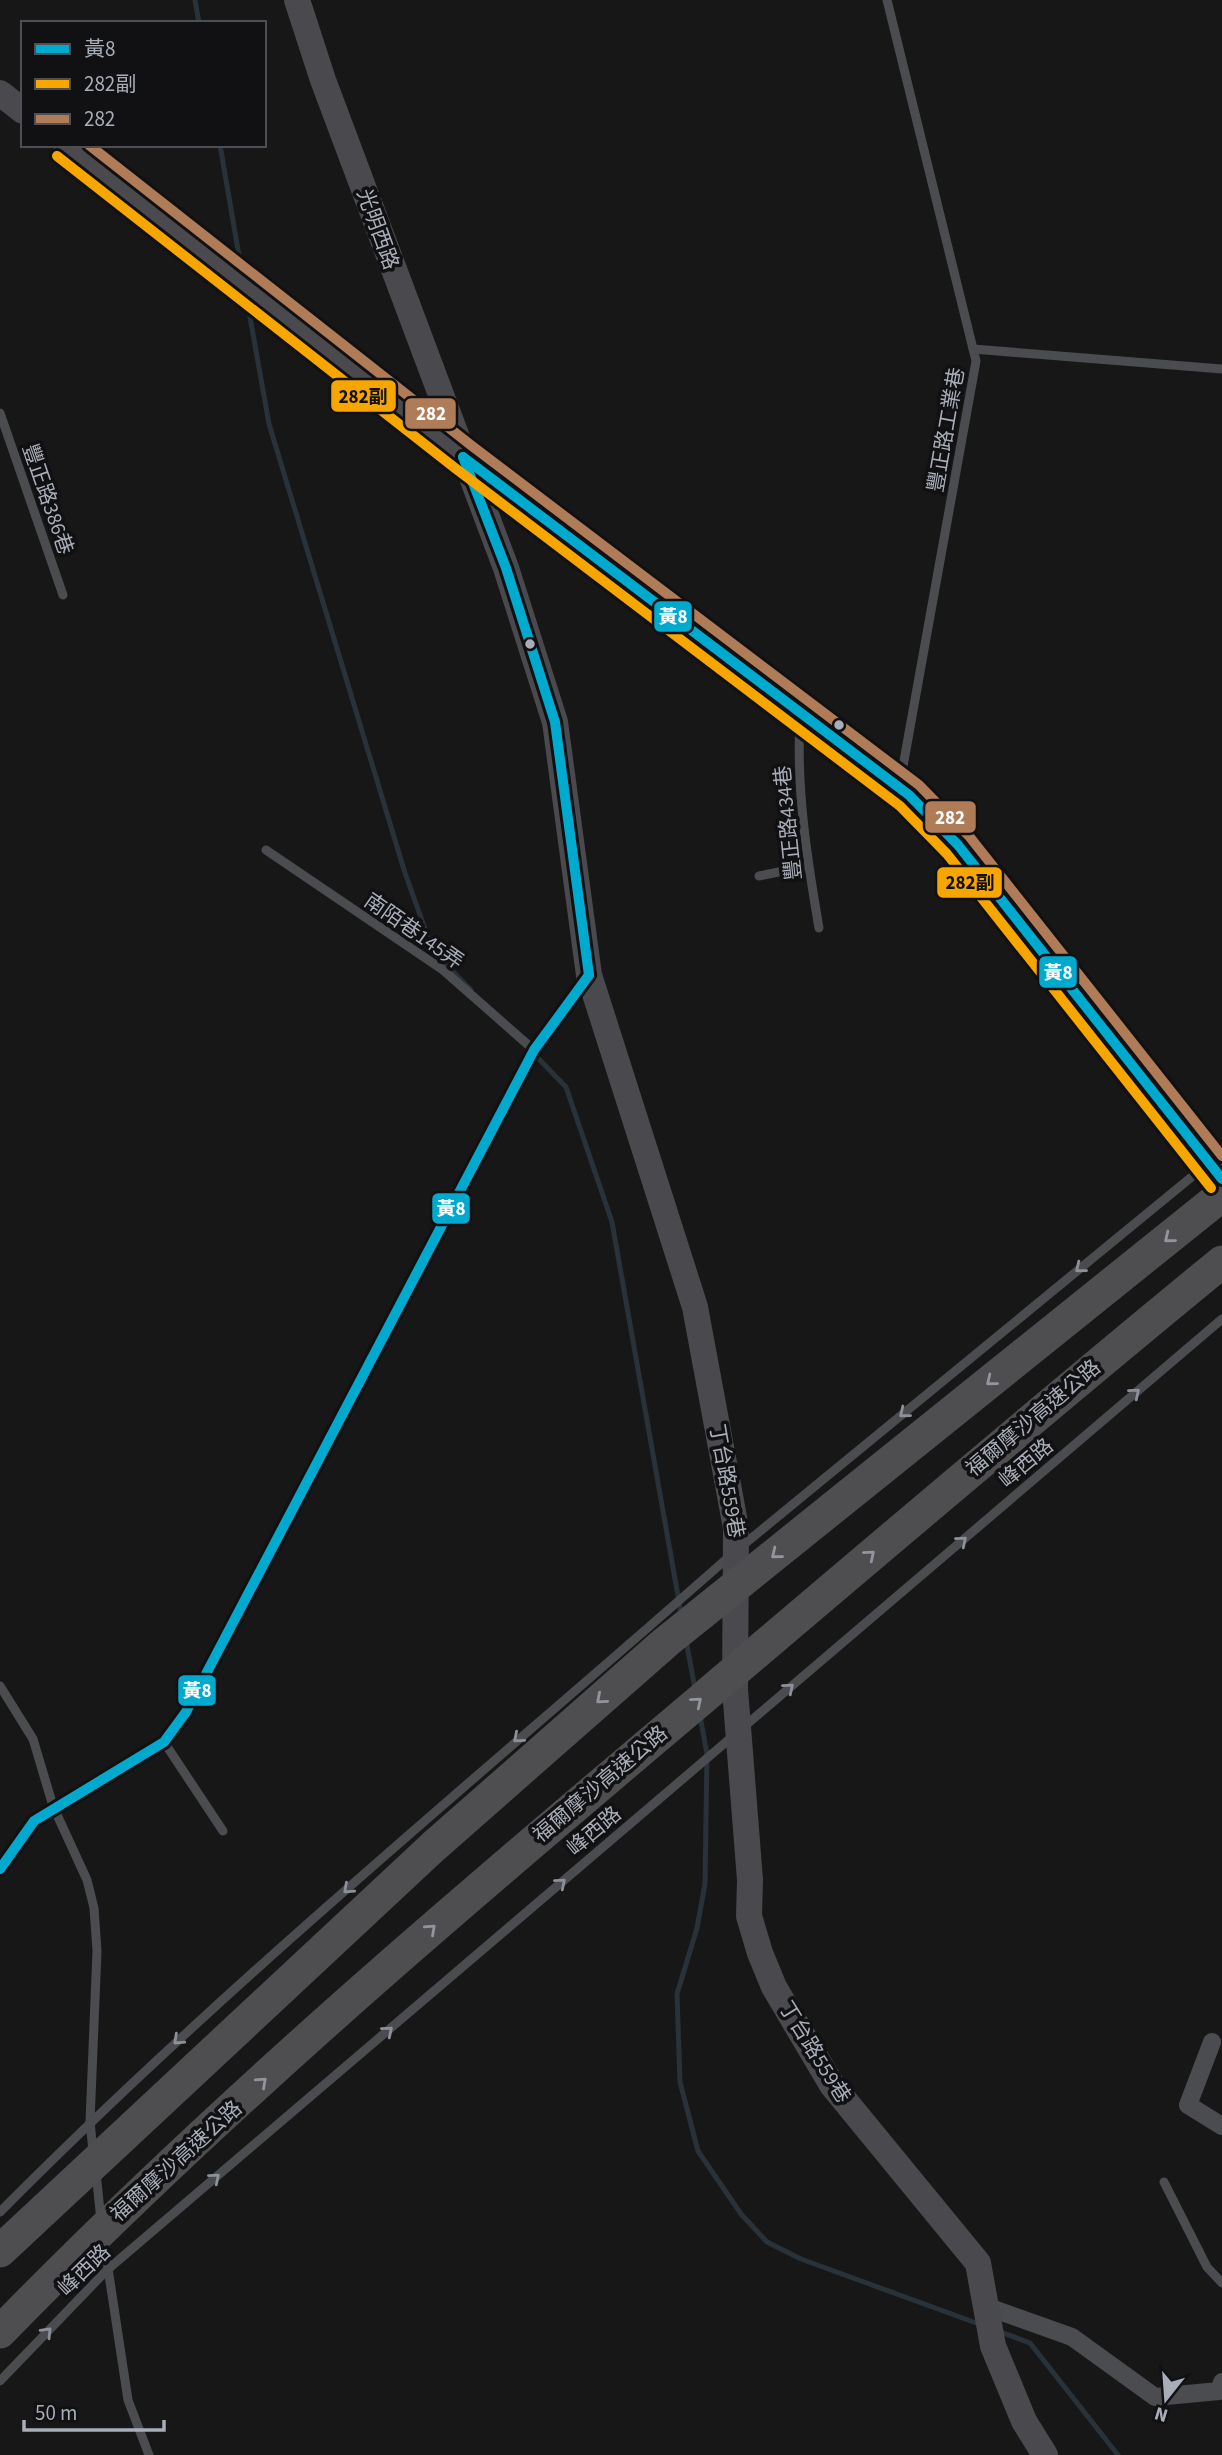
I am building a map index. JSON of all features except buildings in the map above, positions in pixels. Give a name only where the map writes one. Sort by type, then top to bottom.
[{"type":"highway","points":[[0,2251],[434,1846],[656,1650],[1222,1195]]},
{"type":"highway","name":"福爾摩沙高速公路","points":[[0,2332],[108,2223],[480,1885],[1027,1422],[1222,1262]]},
{"type":"street","name":"光明西路","points":[[297,0],[323,80],[463,457]]},
{"type":"street","points":[[0,93],[21,109]]},
{"type":"street","points":[[69,147],[463,457],[900,788],[958,845],[1218,1165]]},
{"type":"street","name":"丁台路559巷","points":[[463,457],[506,568],[555,722],[589,975],[695,1307],[738,1549],[735,1689],[750,1880],[749,1916],[774,1987],[832,2085],[978,2263],[993,2342],[1024,2421],[1045,2455]]},
{"type":"street","points":[[1212,2042],[1188,2105],[1222,2126]]},
{"type":"street","points":[[989,2311],[1073,2336],[1155,2397],[1219,2390],[1222,2382]]},
{"type":"lane","name":"豐正路工業巷","points":[[887,0],[976,361],[900,788]]},
{"type":"lane","points":[[973,349],[1222,369]]},
{"type":"lane","name":"豐正路386巷","points":[[0,413],[63,595]]},
{"type":"lane","name":"豐正路434巷","points":[[800,713],[797,766],[808,866],[819,928]]},
{"type":"lane","name":"南陌巷145弄","points":[[266,850],[443,971],[534,1050]]},
{"type":"lane","points":[[759,876],[808,866]]},
{"type":"lane","points":[[0,1869],[34,1821],[53,1806],[164,1742],[186,1712],[534,1050],[589,975]]},
{"type":"lane","points":[[0,2212],[181,2036],[482,1768],[738,1549],[1218,1165]]},
{"type":"lane","name":"峰西路","points":[[0,2381],[107,2270],[1222,1319]]},
{"type":"lane","points":[[0,1685],[33,1739],[53,1806],[87,1880],[94,1908],[97,1951],[90,2122],[107,2270],[128,2400],[149,2455]]},
{"type":"lane","points":[[164,1742],[223,1831]]},
{"type":"lane","points":[[1164,2182],[1207,2267],[1222,2283]]},
{"type":"waterway","points":[[195,0],[199,21]]},
{"type":"waterway","points":[[220,147],[242,273]]},
{"type":"waterway","points":[[247,300],[269,424],[405,873],[433,951],[471,990]]},
{"type":"waterway","points":[[532,1052],[566,1087],[612,1222],[681,1613]]},
{"type":"waterway","points":[[686,1640],[695,1689]]},
{"type":"waterway","points":[[700,1716],[707,1754],[705,1884],[697,1928],[677,1994],[680,2082],[698,2151],[741,2214],[767,2242],[801,2259],[979,2324]]},
{"type":"waterway","points":[[998,2331],[1030,2343],[1118,2455]]},
{"type":"transit line","name":"282","points":[[92,147],[472,446],[919,785],[969,836],[1222,1156]]},
{"type":"transit line","name":"282副","points":[[57,156],[455,468],[900,806],[947,854],[1211,1188]]},
{"type":"transit line","name":"黃8","points":[[463,457],[909,795],[958,845],[1222,1179]]},
{"type":"transit line","name":"黃8","points":[[463,457],[506,568],[555,722],[589,975]]},
{"type":"transit line","name":"黃8","points":[[0,1869],[34,1821],[164,1742],[186,1712],[534,1050],[589,975]]}]
